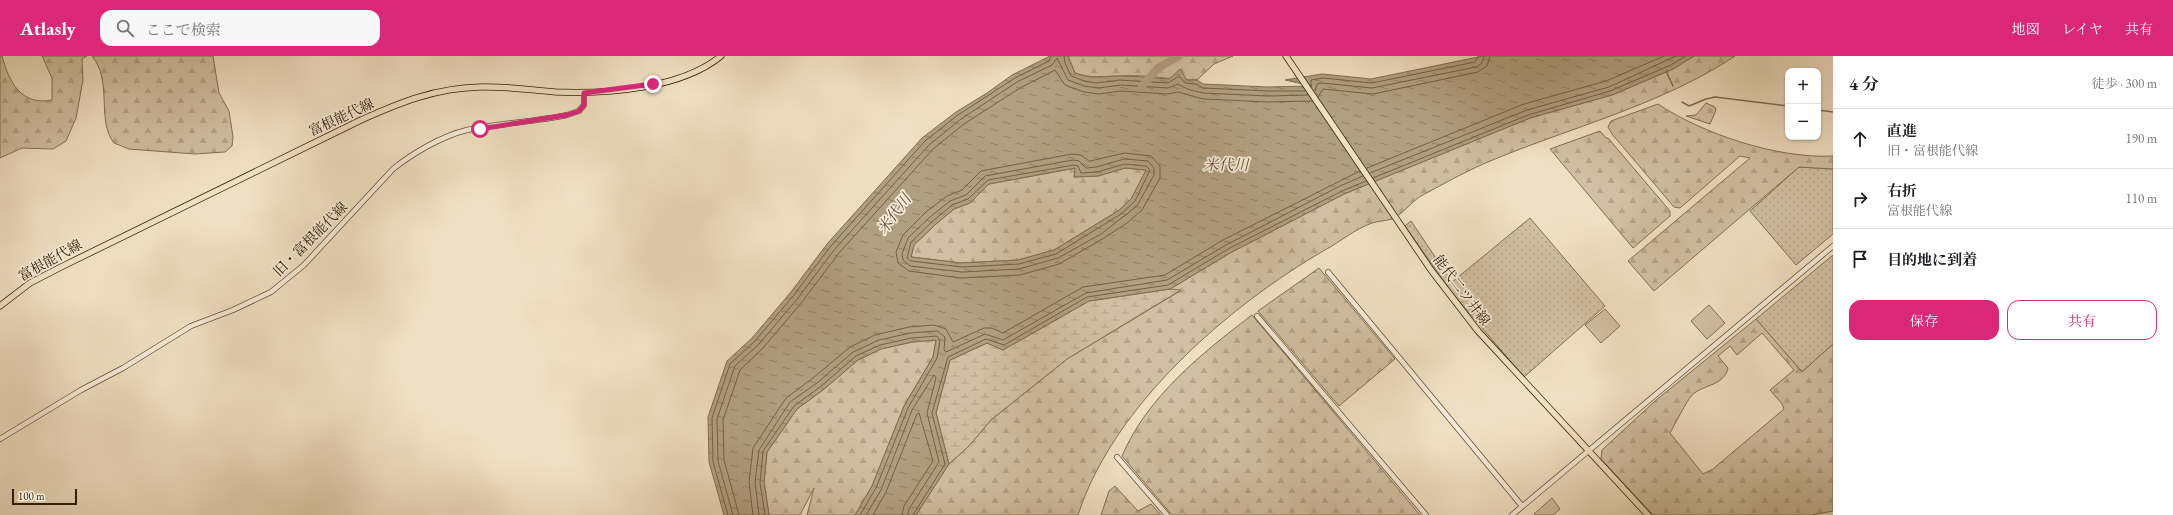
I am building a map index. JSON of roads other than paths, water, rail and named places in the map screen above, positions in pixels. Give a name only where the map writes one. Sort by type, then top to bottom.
[{"type":"main road","name":"富根能代線","points":[[0,306],[30,283],[61,267],[354,123],[409,99],[437,91],[481,86],[584,93],[624,89],[692,75],[721,56]]},
{"type":"main road","name":"能代二ツ井線","points":[[1286,56],[1431,270],[1478,331],[1589,449],[1648,515]]},
{"type":"street","name":"旧・富根能代線","points":[[0,439],[81,390],[123,368],[191,326],[233,310],[271,292],[304,265],[393,169],[406,159],[444,139],[466,130],[567,115],[579,111],[584,105],[584,93]]},
{"type":"street","points":[[1512,515],[1833,246]]},
{"type":"street","points":[[1328,272],[1522,506]]},
{"type":"street","points":[[1257,316],[1426,515]]},
{"type":"street","points":[[1117,457],[1167,515]]},
{"type":"water","name":"米代川","points":[[1050,56],[1068,56],[1075,73],[1088,76],[1127,76],[1169,79],[1180,69],[1187,80],[1197,80],[1203,84],[1268,87],[1312,86],[1285,80],[1322,74],[1371,79],[1483,56],[1694,56],[1673,69],[1612,95],[1530,118],[1344,194],[1230,253],[1170,289],[1089,301],[1003,350],[987,343],[950,360],[936,413],[949,464],[916,515],[855,515],[872,486],[904,406],[933,357],[936,340],[912,342],[881,349],[858,360],[823,390],[797,409],[767,452],[764,482],[769,515],[724,515],[709,462],[708,417],[727,361],[752,338],[791,292],[827,244],[922,138],[956,112],[987,93],[1012,75]],"holes":[[[1075,168],[1074,177],[1098,176],[1125,168],[1146,170],[1131,199],[1118,211],[1054,250],[1018,260],[961,263],[911,257],[914,245],[936,224],[954,209],[970,203],[989,184]]]},
{"type":"waterway","points":[[1142,86],[1158,68],[1179,56]]},
{"type":"waterway","points":[[1666,71],[1673,86]]},
{"type":"waterway","points":[[1682,102],[1689,106],[1715,97],[1785,106]]},
{"type":"waterway","points":[[1821,110],[1833,112]]}]
